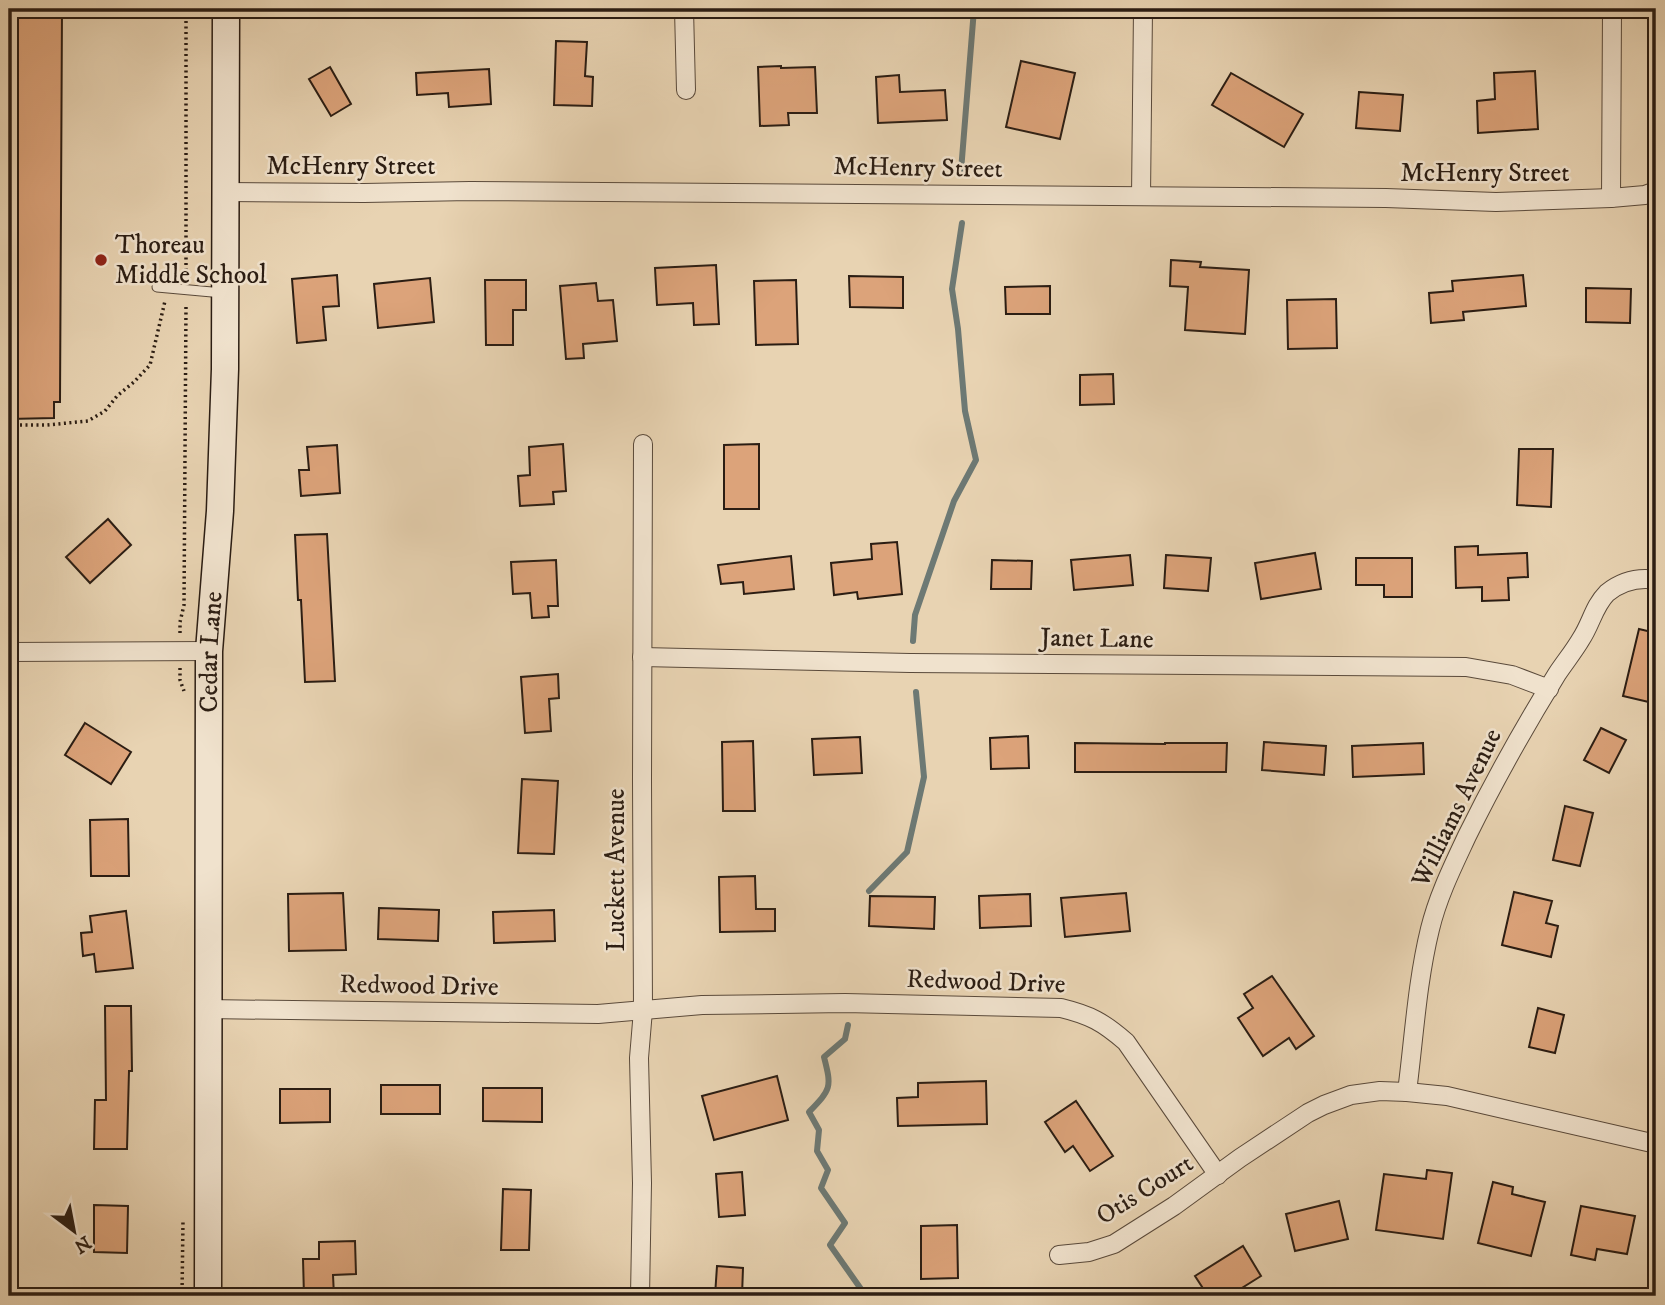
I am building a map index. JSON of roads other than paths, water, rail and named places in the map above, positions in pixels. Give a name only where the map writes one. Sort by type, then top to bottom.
[{"type":"main road","name":"Cedar Lane","points":[[208,1296],[209,651],[220,511],[225,369],[226,9]]},
{"type":"street","points":[[684,9],[686,90]]},
{"type":"street","points":[[1141,196],[1143,9]]},
{"type":"street","points":[[1611,198],[1612,9]]},
{"type":"street","name":"McHenry Street","points":[[225,192],[484,191],[1141,196],[1387,198],[1496,202],[1611,198],[1644,195],[1656,191]]},
{"type":"street","name":"Luckett Avenue","points":[[640,1296],[643,444]]},
{"type":"street","name":"Williams Avenue","points":[[1407,1091],[1430,929],[1445,882],[1485,801],[1549,689],[1583,637],[1598,605],[1617,585],[1628,581],[1656,580]]},
{"type":"street","points":[[9,652],[209,651]]},
{"type":"street","name":"Janet Lane","points":[[642,657],[978,664],[1466,667],[1512,676],[1549,689]]},
{"type":"street","name":"Redwood Drive","points":[[207,1009],[597,1014],[702,1005],[845,1003],[1061,1007],[1086,1014],[1107,1026],[1126,1042],[1218,1175]]},
{"type":"street","points":[[1218,1175],[1325,1105],[1352,1095],[1380,1091],[1447,1096],[1656,1144]]},
{"type":"street","name":"Otis Court","points":[[1059,1255],[1089,1252],[1114,1244],[1218,1175]]},
{"type":"lane","points":[[163,288],[225,293]]},
{"type":"waterway","points":[[961,171],[974,9]]},
{"type":"waterway","points":[[913,641],[915,615],[954,501],[976,460],[965,411],[952,289],[962,223]]},
{"type":"waterway","points":[[869,891],[907,852],[924,777],[916,692]]},
{"type":"waterway","points":[[848,1025],[845,1039],[824,1057],[828,1088],[809,1112],[819,1130],[817,1151],[828,1170],[821,1188],[845,1223],[830,1245],[861,1289],[854,1296]]},
{"type":"place","name":"Thoreau Middle School","points":[[101,260]]}]
